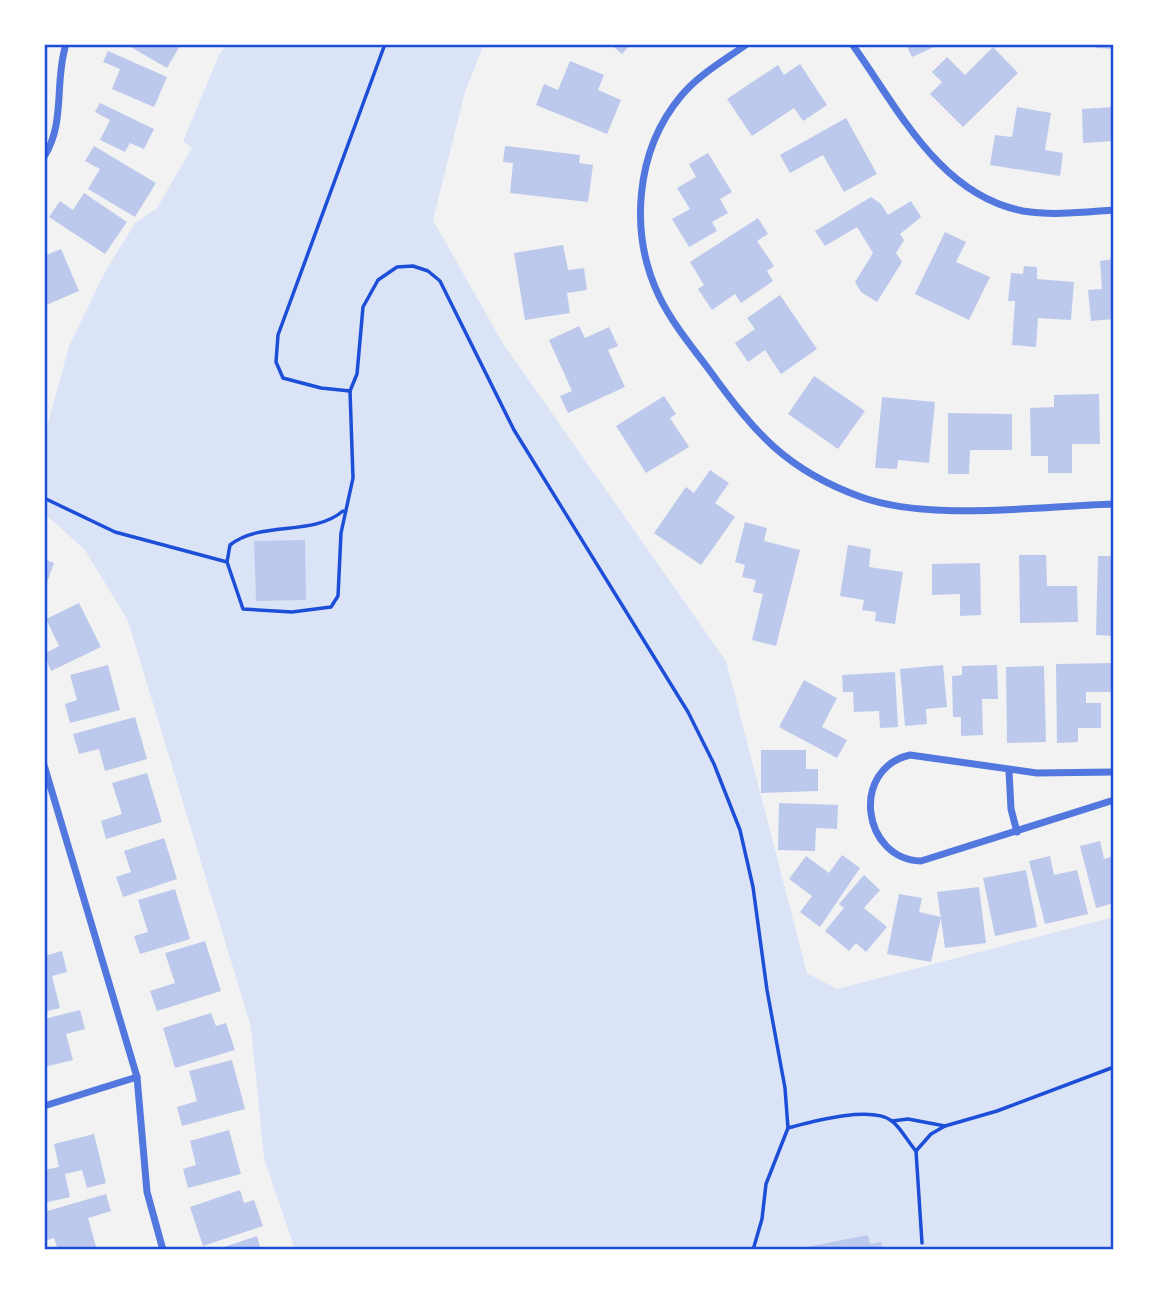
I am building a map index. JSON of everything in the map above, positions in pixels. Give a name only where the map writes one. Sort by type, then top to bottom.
[{"type":"street","points":[[44,157],[58,123],[59,76],[66,44]]},
{"type":"street","points":[[747,44],[694,83],[671,110],[649,160],[640,215],[643,252],[660,298],[744,417],[770,446],[793,463],[822,479],[878,502],[931,510],[1114,504]]},
{"type":"street","points":[[852,44],[928,151],[958,183],[989,200],[1025,211],[1114,210]]},
{"type":"street","points":[[1114,772],[1009,771],[910,755],[892,761],[881,772],[873,786],[871,804],[883,843],[903,860],[931,860],[1114,800]]},
{"type":"street","points":[[44,765],[137,1077],[147,1192],[163,1250]]},
{"type":"street","points":[[1009,771],[1011,808],[1017,832]]},
{"type":"street","points":[[44,1106],[137,1077]]},
{"type":"path","points":[[350,391],[321,388],[283,378],[276,362],[278,334],[385,44]]},
{"type":"path","points":[[345,510],[335,518],[313,524],[242,536],[230,545],[227,562],[243,609],[292,612],[331,607],[338,596],[345,510],[353,478],[350,391],[357,374],[363,307],[378,280],[397,267],[413,266],[428,271],[440,281],[514,430],[649,644],[714,764],[749,863],[767,990],[785,1088],[788,1128],[766,1184],[762,1220],[753,1250]]},
{"type":"path","points":[[44,498],[114,532],[227,562]]},
{"type":"path","points":[[916,1151],[932,1133],[945,1126],[996,1111],[1114,1067]]},
{"type":"path","points":[[788,1128],[820,1119],[856,1116],[878,1116],[892,1121],[908,1119],[945,1126]]},
{"type":"path","points":[[892,1121],[916,1151],[922,1243]]},
{"type":"shaded area","points":[[227,44],[484,44],[465,92],[433,220],[502,342],[726,661],[807,973],[837,989],[1114,917],[1114,1250],[295,1250],[264,1158],[251,1027],[128,621],[85,550],[44,513],[44,438],[69,346],[105,272],[135,223],[157,208],[192,148],[183,141],[219,55]]},
{"type":"building","points":[[181,44],[167,68],[129,46]]},
{"type":"building","points":[[610,44],[631,44],[622,54]]},
{"type":"building","points":[[906,44],[941,44],[912,57]]},
{"type":"building","points":[[1096,44],[1114,44],[1114,49],[1096,48]]},
{"type":"building","points":[[993,47],[1018,73],[963,127],[930,94],[942,82],[932,72],[947,57],[965,75]]},
{"type":"building","points":[[108,51],[167,77],[154,107],[112,89],[120,69],[103,62]]},
{"type":"building","points":[[570,61],[604,75],[598,90],[621,100],[607,134],[536,105],[544,84],[558,90]]},
{"type":"building","points":[[800,64],[827,105],[803,121],[794,108],[752,136],[727,99],[778,65],[784,75]]},
{"type":"building","points":[[100,103],[154,129],[144,149],[130,143],[125,152],[100,140],[110,120],[95,112]]},
{"type":"building","points":[[1017,107],[1051,113],[1045,150],[1063,153],[1060,176],[990,165],[995,135],[1012,137]]},
{"type":"building","points":[[1114,107],[1114,141],[1083,143],[1082,109]]},
{"type":"building","points":[[846,118],[877,174],[844,192],[823,155],[790,173],[780,155]]},
{"type":"building","points":[[94,146],[156,183],[135,217],[88,189],[100,169],[85,161]]},
{"type":"building","points":[[505,146],[580,155],[579,163],[593,165],[588,202],[510,193],[513,163],[503,162]]},
{"type":"building","points":[[708,153],[732,192],[720,199],[728,213],[712,222],[717,231],[689,247],[672,219],[690,209],[677,188],[696,177],[689,164]]},
{"type":"building","points":[[84,193],[127,222],[105,254],[49,217],[60,201],[73,210]]},
{"type":"building","points":[[871,197],[881,204],[888,215],[911,201],[921,217],[900,234],[904,240],[896,253],[902,262],[877,302],[861,292],[855,282],[873,253],[857,227],[825,246],[815,231]]},
{"type":"building","points":[[758,218],[768,234],[757,241],[774,266],[767,271],[773,281],[741,303],[735,294],[712,310],[698,289],[704,285],[690,262]]},
{"type":"building","points":[[945,232],[966,242],[956,262],[990,277],[969,320],[915,294]]},
{"type":"building","points":[[563,245],[568,270],[584,268],[587,290],[567,293],[570,313],[525,320],[514,253]]},
{"type":"building","points":[[61,249],[79,291],[44,306],[44,256]]},
{"type":"building","points":[[1114,259],[1114,319],[1091,321],[1088,290],[1102,289],[1100,261]]},
{"type":"building","points":[[1024,266],[1037,267],[1037,279],[1074,282],[1071,320],[1038,318],[1036,347],[1012,345],[1015,301],[1008,301],[1011,273],[1023,274]]},
{"type":"building","points":[[780,295],[817,349],[781,374],[765,350],[748,362],[735,343],[755,329],[747,318]]},
{"type":"building","points":[[579,326],[585,338],[609,327],[618,346],[608,350],[625,387],[568,413],[560,396],[572,391],[549,340]]},
{"type":"building","points":[[814,376],[865,411],[838,449],[788,414]]},
{"type":"building","points":[[1099,394],[1100,444],[1072,444],[1072,473],[1048,473],[1048,456],[1031,456],[1030,408],[1054,407],[1054,395]]},
{"type":"building","points":[[664,396],[676,414],[670,418],[689,447],[646,473],[616,426]]},
{"type":"building","points":[[882,397],[935,402],[929,463],[898,460],[897,469],[875,468]]},
{"type":"building","points":[[948,413],[1012,414],[1012,450],[970,450],[969,474],[948,474]]},
{"type":"building","points":[[710,470],[729,483],[715,503],[735,517],[701,565],[654,533],[686,487],[694,493]]},
{"type":"building","points":[[745,522],[767,528],[764,541],[800,550],[776,646],[752,640],[763,594],[753,592],[756,580],[742,577],[745,565],[735,562]]},
{"type":"building","points":[[305,540],[306,600],[256,601],[254,541]]},
{"type":"building","points":[[848,545],[871,549],[869,567],[903,572],[895,624],[875,621],[876,612],[862,610],[864,600],[840,596]]},
{"type":"building","points":[[1019,555],[1046,555],[1047,586],[1077,586],[1078,622],[1020,623]]},
{"type":"building","points":[[1098,556],[1114,556],[1114,636],[1096,635]]},
{"type":"building","points":[[44,559],[54,563],[44,591]]},
{"type":"building","points":[[980,563],[981,615],[960,616],[960,594],[932,595],[932,564]]},
{"type":"building","points":[[79,603],[101,647],[51,671],[44,654],[59,646],[46,619]]},
{"type":"building","points":[[1114,663],[1114,692],[1086,692],[1086,703],[1101,703],[1101,728],[1078,728],[1078,742],[1057,743],[1056,664]]},
{"type":"building","points":[[108,665],[120,710],[70,723],[65,704],[77,700],[70,675]]},
{"type":"building","points":[[943,665],[947,707],[926,709],[927,724],[905,726],[900,669]]},
{"type":"building","points":[[997,665],[998,699],[982,699],[983,735],[961,736],[961,717],[953,717],[952,676],[962,675],[962,666]]},
{"type":"building","points":[[1044,666],[1046,742],[1007,743],[1006,667]]},
{"type":"building","points":[[895,672],[898,727],[880,728],[879,711],[854,712],[853,692],[843,692],[842,675]]},
{"type":"building","points":[[804,680],[837,698],[822,727],[847,740],[837,758],[779,727]]},
{"type":"building","points":[[135,717],[147,759],[105,771],[99,749],[79,754],[73,734]]},
{"type":"building","points":[[761,750],[806,750],[806,769],[818,769],[818,791],[761,793]]},
{"type":"building","points":[[147,773],[162,822],[106,839],[101,821],[122,814],[112,783]]},
{"type":"building","points":[[779,803],[838,805],[837,829],[816,828],[815,851],[778,850]]},
{"type":"building","points":[[164,838],[177,879],[123,897],[116,877],[131,872],[124,851]]},
{"type":"building","points":[[1100,841],[1104,859],[1114,856],[1114,903],[1096,908],[1080,846]]},
{"type":"building","points":[[842,855],[860,868],[820,927],[800,912],[812,896],[789,879],[806,856],[829,873]]},
{"type":"building","points":[[1050,856],[1054,875],[1077,870],[1088,914],[1045,924],[1029,861]]},
{"type":"building","points":[[1026,870],[1037,927],[995,936],[983,878]]},
{"type":"building","points":[[864,875],[880,890],[864,908],[887,927],[866,952],[856,943],[849,951],[825,931],[844,908],[839,904]]},
{"type":"building","points":[[979,887],[986,943],[945,948],[937,892]]},
{"type":"building","points":[[175,889],[190,939],[140,954],[134,936],[148,932],[138,900]]},
{"type":"building","points":[[899,894],[922,898],[919,912],[941,917],[931,962],[887,954]]},
{"type":"building","points":[[205,941],[221,991],[157,1011],[150,991],[175,983],[165,953]]},
{"type":"building","points":[[62,951],[67,972],[52,976],[60,1008],[44,1012],[44,956]]},
{"type":"building","points":[[80,1010],[85,1029],[66,1034],[73,1060],[44,1067],[44,1019]]},
{"type":"building","points":[[211,1013],[216,1026],[226,1023],[235,1050],[175,1068],[163,1028]]},
{"type":"building","points":[[232,1060],[245,1109],[182,1126],[177,1107],[197,1101],[189,1071]]},
{"type":"building","points":[[229,1130],[241,1174],[188,1188],[183,1169],[196,1165],[190,1141]]},
{"type":"building","points":[[94,1134],[106,1183],[87,1188],[82,1170],[65,1174],[70,1197],[44,1203],[44,1170],[59,1167],[54,1144]]},
{"type":"building","points":[[240,1190],[244,1203],[254,1200],[263,1226],[203,1246],[190,1207]]},
{"type":"building","points":[[106,1194],[111,1211],[88,1218],[97,1250],[58,1250],[54,1238],[44,1241],[44,1212]]},
{"type":"building","points":[[868,1235],[870,1244],[881,1242],[883,1250],[791,1250]]},
{"type":"building","points":[[257,1236],[261,1250],[215,1250]]}]
